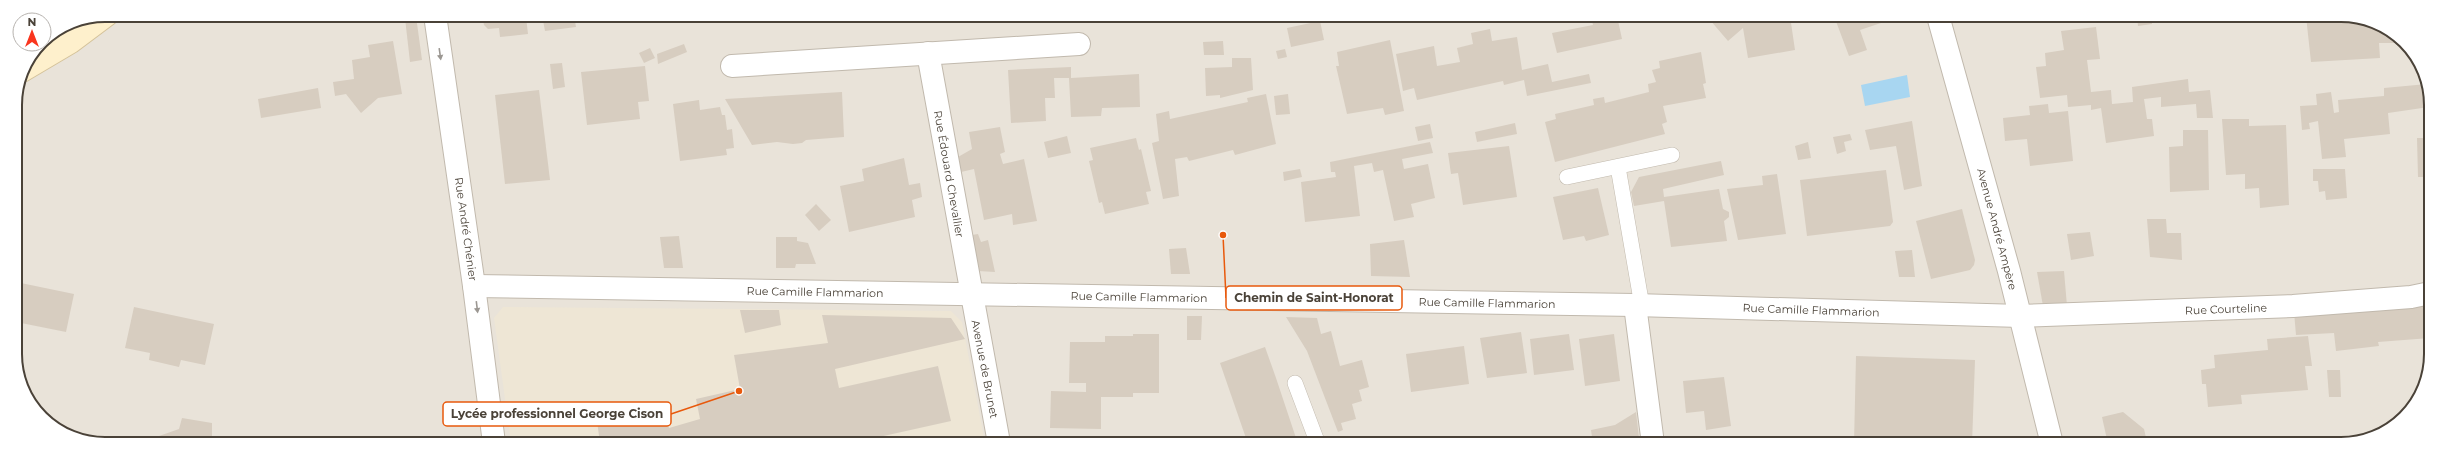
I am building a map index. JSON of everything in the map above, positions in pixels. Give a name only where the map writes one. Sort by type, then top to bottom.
[{"type":"street","name":"Rue André Chénier","points":[[436,22],[474,286],[493,437]]},
{"type":"street","name":"Avenue André Ampère","points":[[1940,22],[2021,316],[2050,437]]},
{"type":"street","points":[[33,64],[70,42],[96,23]]},
{"type":"street","points":[[732,66],[1079,44]]},
{"type":"street","name":"Rue Édouard Chevallier","points":[[928,53],[970,294]]},
{"type":"street","name":"Rue Camille Flammarion","points":[[474,286],[1639,305],[2021,316]]},
{"type":"street","name":"Avenue de Brunet","points":[[970,294],[998,437]]},
{"type":"street","name":"Rue Courteline","points":[[2021,316],[2293,306],[2411,297],[2424,294]]},
{"type":"street","points":[[1639,305],[1652,437]]},
{"type":"lane","points":[[1567,177],[1672,156]]},
{"type":"lane","points":[[1618,167],[1639,305]]},
{"type":"lane","points":[[1295,383],[1315,437]]},
{"type":"shaded area","points":[[105,22],[2352,23],[2368,26],[2387,36],[2396,43],[2407,54],[2420,78],[2424,100],[2423,365],[2420,381],[2413,396],[2407,405],[2396,416],[2387,423],[2368,433],[2341,437],[94,436],[73,431],[54,420],[46,413],[33,396],[28,386],[22,354],[22,105],[25,84],[28,73],[41,52],[52,52],[52,41],[73,28]]},
{"type":"shaded area","points":[[503,307],[951,311],[962,322],[984,437],[510,437],[494,318]]},
{"type":"water","points":[[1907,75],[1910,97],[1865,106],[1861,85]]},
{"type":"building","points":[[405,22],[417,22],[422,60],[410,62]]},
{"type":"building","points":[[483,22],[527,22],[528,34],[500,37],[499,28],[488,29]]},
{"type":"building","points":[[543,22],[575,22],[576,27],[545,31]]},
{"type":"building","points":[[1320,22],[1324,40],[1291,47],[1287,28]]},
{"type":"building","points":[[1592,22],[1618,22],[1622,39],[1557,53],[1552,33],[1593,25]]},
{"type":"building","points":[[1712,22],[1791,22],[1795,50],[1748,58],[1743,28],[1728,41]]},
{"type":"building","points":[[1836,22],[1884,22],[1860,30],[1867,50],[1849,56]]},
{"type":"building","points":[[2138,22],[2152,22],[2152,24],[2138,26]]},
{"type":"building","points":[[2307,22],[2341,22],[2368,26],[2387,36],[2396,43],[2379,43],[2380,58],[2311,62]]},
{"type":"building","points":[[2096,27],[2100,59],[2087,60],[2091,92],[2111,90],[2112,104],[2133,102],[2132,87],[2188,79],[2189,92],[2210,90],[2213,118],[2197,118],[2196,104],[2161,107],[2161,97],[2144,99],[2147,119],[2152,119],[2154,136],[2106,143],[2101,108],[2091,110],[2091,105],[2068,107],[2067,95],[2040,98],[2036,67],[2046,66],[2045,53],[2064,50],[2061,31]]},
{"type":"building","points":[[1490,29],[1492,41],[1517,37],[1522,70],[1548,64],[1552,82],[1589,74],[1591,83],[1527,96],[1524,80],[1504,85],[1503,81],[1417,100],[1414,88],[1403,91],[1396,54],[1434,46],[1437,66],[1460,62],[1457,48],[1473,44],[1471,33]]},
{"type":"building","points":[[1390,40],[1404,111],[1385,115],[1383,108],[1347,114],[1336,66],[1339,66],[1337,52]]},
{"type":"building","points":[[393,41],[402,94],[378,98],[361,113],[346,94],[335,96],[333,82],[354,79],[352,60],[370,57],[368,45]]},
{"type":"building","points":[[1223,41],[1224,55],[1204,55],[1203,42]]},
{"type":"building","points":[[684,44],[687,52],[658,64],[657,54]]},
{"type":"building","points":[[650,48],[655,58],[644,63],[639,53]]},
{"type":"building","points":[[1285,49],[1287,57],[1278,59],[1276,51]]},
{"type":"building","points":[[1701,52],[1706,83],[1703,84],[1706,98],[1663,106],[1667,122],[1662,124],[1665,134],[1555,162],[1545,122],[1556,119],[1555,114],[1594,105],[1593,99],[1604,97],[1605,103],[1649,92],[1648,84],[1656,82],[1652,70],[1660,68],[1659,61]]},
{"type":"building","points":[[1232,58],[1251,58],[1253,90],[1220,98],[1220,95],[1206,96],[1205,68],[1232,67]]},
{"type":"building","points":[[562,63],[565,87],[553,89],[550,64]]},
{"type":"building","points":[[645,66],[649,101],[638,102],[640,119],[587,125],[581,72]]},
{"type":"building","points":[[1071,67],[1071,78],[1139,74],[1140,107],[1102,108],[1101,116],[1071,117],[1069,78],[1054,78],[1055,98],[1045,98],[1046,121],[1011,123],[1008,70]]},
{"type":"building","points":[[2421,85],[2424,108],[2388,113],[2390,134],[2344,139],[2346,157],[2322,159],[2318,121],[2309,123],[2310,129],[2302,130],[2300,106],[2317,105],[2316,94],[2331,92],[2334,113],[2339,112],[2338,100],[2384,96],[2384,88]]},
{"type":"building","points":[[318,88],[321,108],[261,118],[258,99]]},
{"type":"building","points":[[539,90],[550,180],[505,184],[495,95]]},
{"type":"building","points":[[842,92],[844,137],[806,140],[802,143],[793,144],[777,142],[752,145],[725,99]]},
{"type":"building","points":[[1266,94],[1276,144],[1235,155],[1233,150],[1189,161],[1187,157],[1175,159],[1179,196],[1163,199],[1152,143],[1159,141],[1156,114],[1169,111],[1170,119],[1248,102],[1247,98]]},
{"type":"building","points":[[1288,94],[1290,114],[1276,115],[1274,96]]},
{"type":"building","points":[[699,100],[700,110],[720,107],[722,115],[725,115],[727,130],[732,129],[734,148],[726,149],[727,155],[680,161],[673,104]]},
{"type":"building","points":[[2048,104],[2049,113],[2068,111],[2073,161],[2030,166],[2027,139],[2005,141],[2003,118],[2030,115],[2029,106]]},
{"type":"building","points":[[2222,119],[2249,119],[2249,126],[2286,125],[2289,205],[2260,208],[2259,188],[2245,189],[2245,174],[2226,175]]},
{"type":"building","points":[[1912,121],[1922,186],[1904,190],[1896,146],[1870,150],[1865,130]]},
{"type":"building","points":[[1515,123],[1517,134],[1477,142],[1475,132]]},
{"type":"building","points":[[1430,124],[1433,138],[1418,141],[1415,127]]},
{"type":"building","points":[[1000,127],[1005,152],[1000,154],[1003,164],[1024,159],[1037,221],[1013,225],[1012,214],[984,220],[974,169],[961,172],[958,157],[972,149],[969,132]]},
{"type":"building","points":[[2183,130],[2208,130],[2209,190],[2170,192],[2169,147],[2183,146]]},
{"type":"building","points":[[1850,134],[1852,140],[1844,142],[1846,151],[1837,154],[1833,137]]},
{"type":"building","points":[[1067,136],[1071,153],[1048,158],[1044,142]]},
{"type":"building","points":[[1136,138],[1139,150],[1141,149],[1151,191],[1146,192],[1149,204],[1105,214],[1102,202],[1099,203],[1089,161],[1093,160],[1090,148]]},
{"type":"building","points":[[2417,138],[2424,138],[2424,177],[2418,177]]},
{"type":"building","points":[[1430,142],[1433,153],[1402,159],[1404,169],[1428,164],[1435,198],[1411,204],[1414,217],[1394,221],[1383,170],[1374,172],[1372,163],[1354,166],[1360,216],[1305,222],[1301,182],[1336,177],[1335,172],[1331,172],[1330,162]]},
{"type":"building","points":[[1808,142],[1811,158],[1798,160],[1795,146]]},
{"type":"building","points":[[1509,146],[1517,197],[1463,205],[1458,173],[1451,174],[1448,153]]},
{"type":"building","points":[[904,158],[909,185],[920,183],[922,197],[912,200],[915,217],[849,232],[840,186],[864,181],[862,169]]},
{"type":"building","points":[[1721,161],[1724,175],[1663,189],[1664,197],[1719,189],[1723,209],[1729,212],[1729,217],[1724,221],[1727,241],[1671,247],[1664,201],[1634,206],[1631,192],[1639,177]]},
{"type":"building","points":[[1300,169],[1302,177],[1284,181],[1283,172]]},
{"type":"building","points":[[2313,169],[2345,169],[2347,198],[2326,200],[2325,191],[2319,192],[2318,181],[2313,181]]},
{"type":"building","points":[[1886,170],[1893,222],[1890,226],[1807,236],[1800,180]]},
{"type":"building","points":[[1777,174],[1786,234],[1738,240],[1727,189],[1763,185],[1762,176]]},
{"type":"building","points":[[1598,188],[1609,235],[1586,241],[1584,236],[1563,240],[1553,197]]},
{"type":"building","points":[[816,204],[831,220],[819,231],[805,215]]},
{"type":"building","points":[[1962,209],[1975,260],[1974,265],[1970,270],[1931,279],[1916,221]]},
{"type":"building","points":[[2147,219],[2166,219],[2167,233],[2181,233],[2182,260],[2150,257]]},
{"type":"building","points":[[2090,232],[2094,256],[2071,260],[2067,234]]},
{"type":"building","points":[[978,234],[981,242],[988,240],[995,272],[978,271],[972,235]]},
{"type":"building","points":[[679,236],[683,268],[664,268],[660,237]]},
{"type":"building","points":[[776,237],[797,237],[797,241],[808,243],[816,264],[796,264],[795,268],[776,268]]},
{"type":"building","points":[[1404,240],[1410,277],[1371,276],[1370,244]]},
{"type":"building","points":[[1186,248],[1190,274],[1171,274],[1169,249]]},
{"type":"building","points":[[1912,250],[1915,277],[1899,277],[1895,251]]},
{"type":"building","points":[[2064,271],[2067,306],[2043,306],[2037,272]]},
{"type":"building","points":[[22,283],[74,294],[66,332],[22,323]]},
{"type":"building","points":[[2424,302],[2424,338],[2378,342],[2379,346],[2336,351],[2334,333],[2296,335],[2294,312]]},
{"type":"building","points":[[134,307],[214,324],[205,365],[181,360],[179,367],[149,360],[150,353],[125,348]]},
{"type":"building","points":[[740,310],[779,310],[781,325],[745,333]]},
{"type":"building","points":[[822,315],[951,318],[965,339],[835,369],[839,388],[938,366],[951,421],[879,437],[599,437],[597,421],[662,407],[669,428],[700,419],[696,399],[740,389],[734,355],[828,343]]},
{"type":"building","points":[[1187,316],[1202,316],[1201,340],[1187,340]]},
{"type":"building","points":[[1286,317],[1317,318],[1321,334],[1331,331],[1340,366],[1362,360],[1369,387],[1359,390],[1362,401],[1352,404],[1356,419],[1341,423],[1343,430],[1338,432],[1307,351]]},
{"type":"building","points":[[1521,332],[1527,373],[1487,378],[1480,338]]},
{"type":"building","points":[[1133,334],[1159,334],[1159,393],[1133,393],[1133,397],[1101,397],[1101,429],[1050,428],[1051,391],[1086,392],[1086,383],[1069,383],[1070,342],[1105,342],[1105,336],[1133,336]]},
{"type":"building","points":[[1569,334],[1574,370],[1534,375],[1530,339]]},
{"type":"building","points":[[1614,334],[1620,381],[1585,386],[1579,339]]},
{"type":"building","points":[[2308,336],[2312,366],[2305,366],[2308,390],[2241,395],[2242,404],[2208,407],[2206,384],[2202,384],[2201,370],[2215,368],[2214,355],[2268,350],[2267,339]]},
{"type":"building","points":[[1464,346],[1469,384],[1411,392],[1406,354]]},
{"type":"building","points":[[1265,347],[1296,437],[1246,437],[1220,363]]},
{"type":"building","points":[[1856,356],[1975,360],[1972,437],[1854,437]]},
{"type":"building","points":[[2327,370],[2340,370],[2341,397],[2329,397]]},
{"type":"building","points":[[1724,377],[1731,426],[1706,430],[1704,411],[1686,413],[1683,381]]},
{"type":"building","points":[[1636,412],[1639,437],[1592,437],[1591,430],[1615,425]]},
{"type":"building","points":[[2123,412],[2144,429],[2146,437],[2106,437],[2102,417]]},
{"type":"building","points":[[182,418],[212,423],[212,436],[234,437],[159,437],[179,429]]},
{"type":"place","name":"Chemin de Saint-Honorat","points":[[1223,235]]},
{"type":"place","name":"Lycée professionnel George Cison","points":[[739,391]]}]
